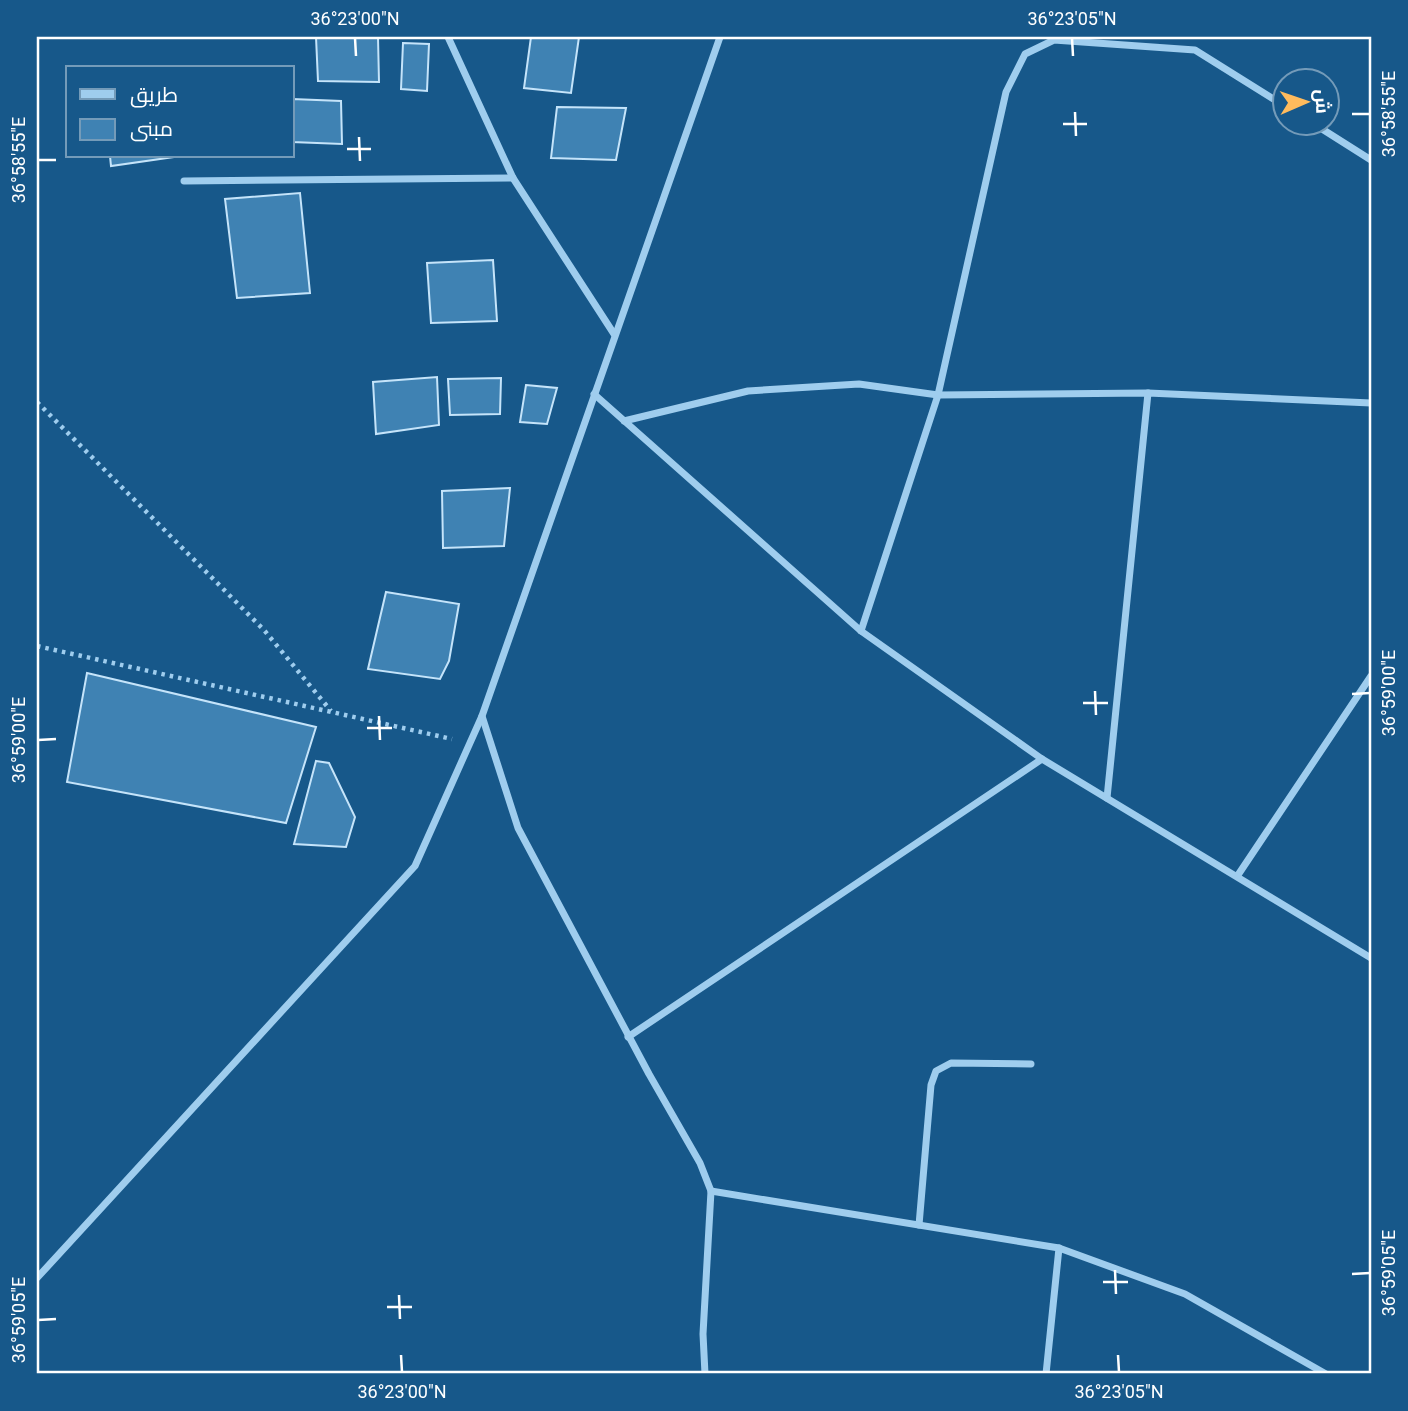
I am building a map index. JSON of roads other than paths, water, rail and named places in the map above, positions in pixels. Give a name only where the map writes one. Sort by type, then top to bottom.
[{"type":"street","points":[[447,37],[513,178],[614,334]]},
{"type":"street","points":[[37,1279],[415,866],[482,716],[720,37]]},
{"type":"street","points":[[862,631],[938,395],[1006,92],[1025,54],[1054,40],[1195,50],[1272,98]]},
{"type":"street","points":[[1333,136],[1371,160]]},
{"type":"street","points":[[184,181],[513,178]]},
{"type":"street","points":[[624,421],[748,391],[859,384],[938,395],[1148,393],[1371,403]]},
{"type":"street","points":[[1107,798],[1148,393]]},
{"type":"street","points":[[594,394],[862,631],[1042,759],[1238,875],[1371,958]]},
{"type":"street","points":[[1238,875],[1371,676]]},
{"type":"street","points":[[482,716],[518,828],[628,1037],[700,1163],[711,1191],[703,1334],[705,1374]]},
{"type":"street","points":[[628,1037],[1042,759]]},
{"type":"street","points":[[919,1225],[931,1085],[936,1071],[951,1063],[1031,1064]]},
{"type":"street","points":[[711,1191],[1059,1248],[1185,1294],[1326,1374]]},
{"type":"street","points":[[1046,1374],[1059,1248]]}]
